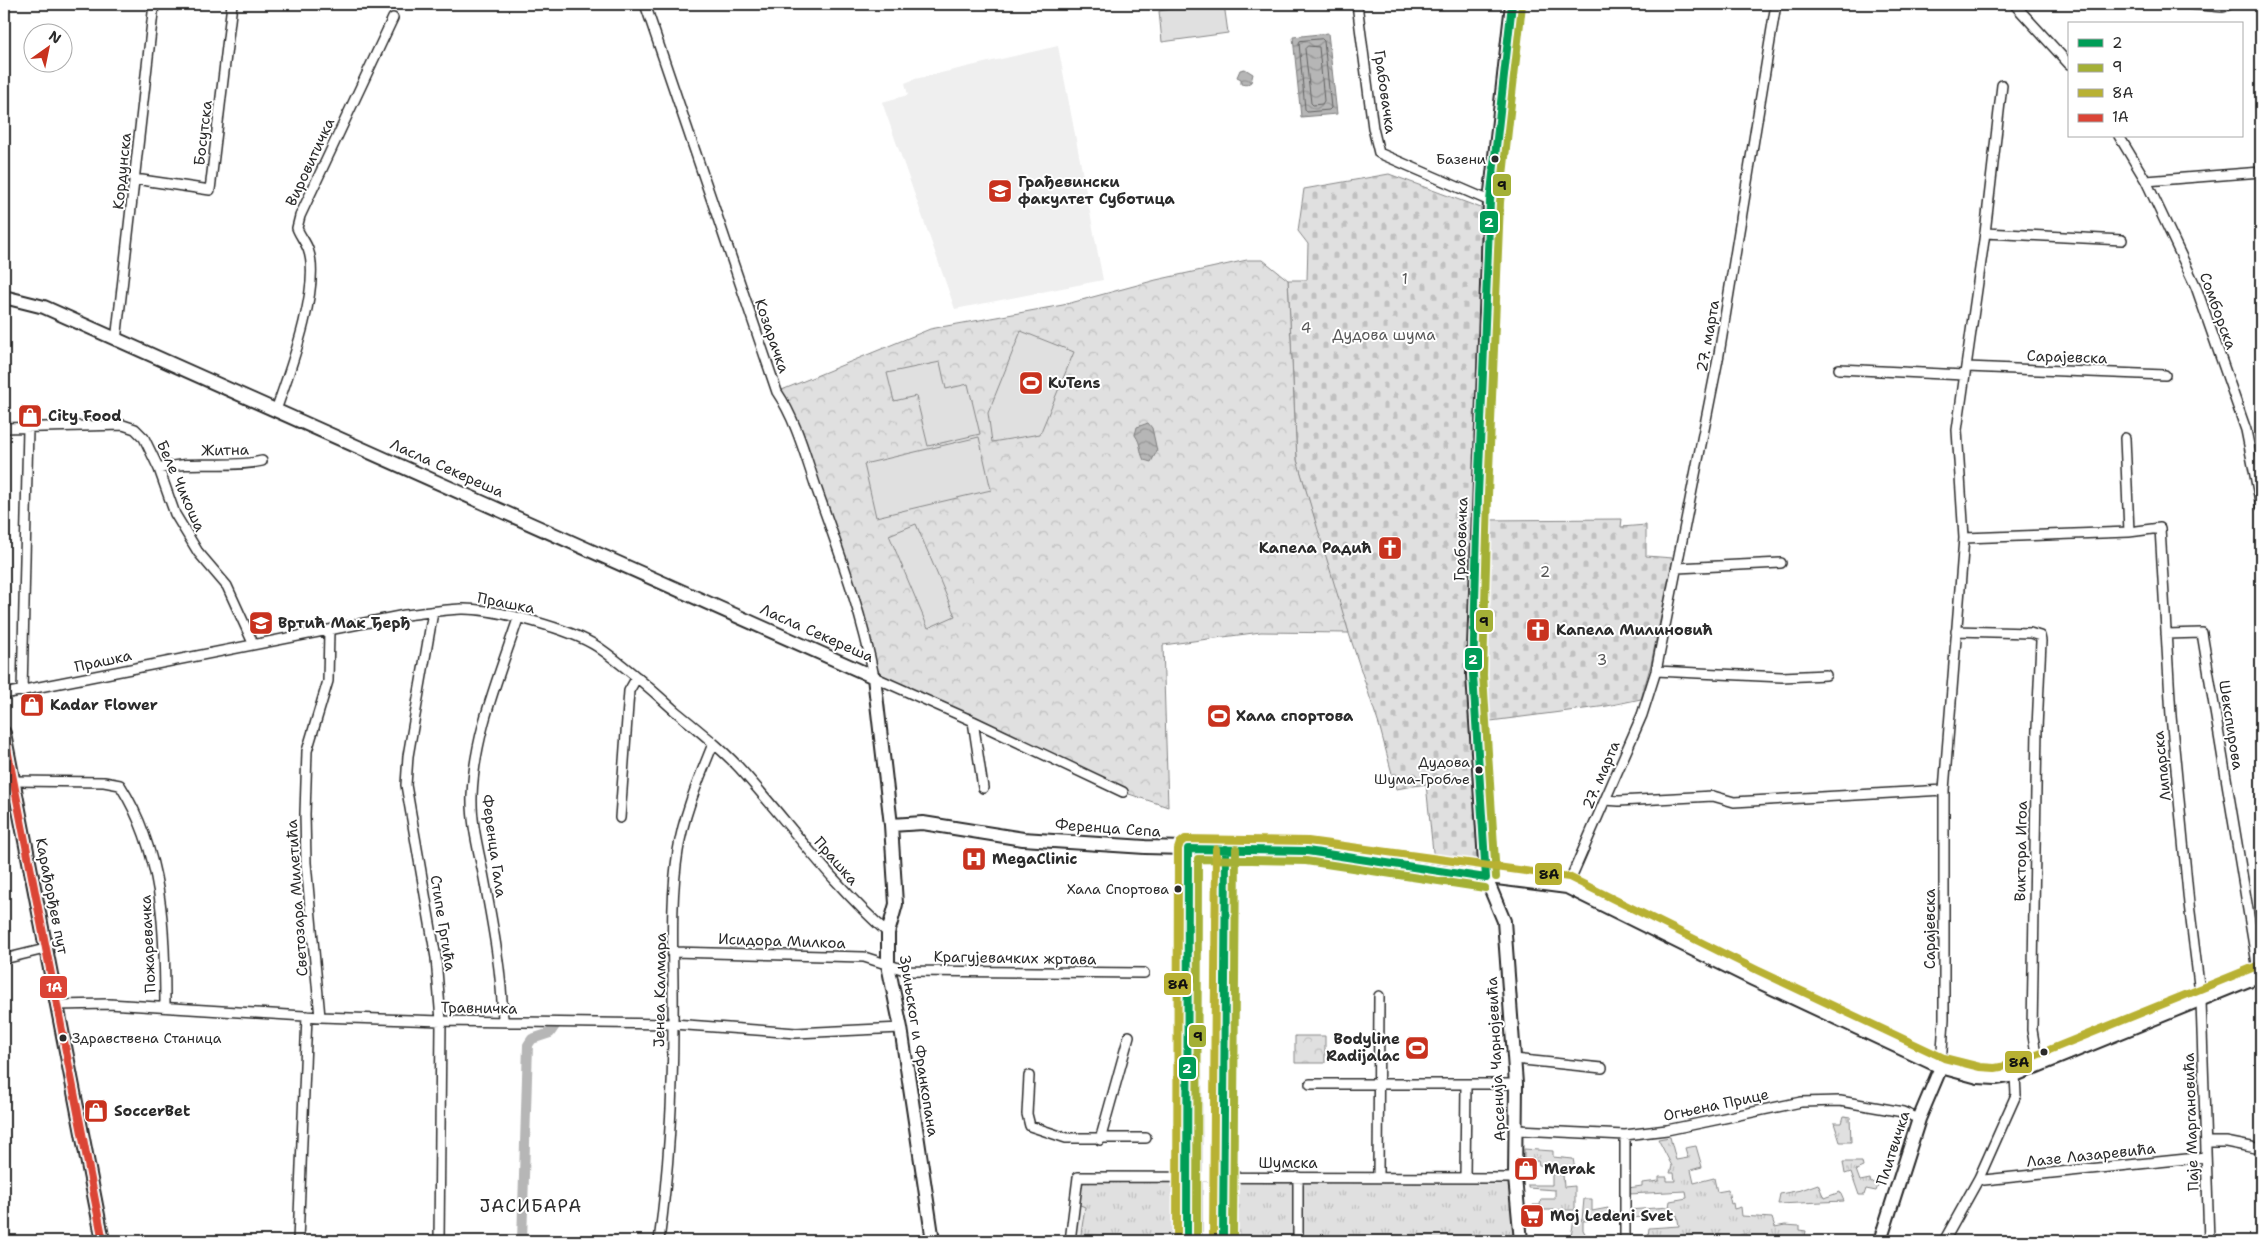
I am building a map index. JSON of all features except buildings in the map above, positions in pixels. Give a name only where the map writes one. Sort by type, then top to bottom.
[{"type":"street","name":"Кордунска","points":[[116,341],[154,4]]},
{"type":"street","name":"Босутска","points":[[135,179],[210,190],[232,4]]},
{"type":"street","name":"Козарачка","points":[[644,4],[777,392],[791,417],[835,541],[868,645],[874,677]]},
{"type":"street","name":"Грабовачка","points":[[1358,4],[1373,128],[1379,153],[1490,201]]},
{"type":"street","name":"Грабовачка","points":[[1486,878],[1473,675],[1490,201],[1512,4]]},
{"type":"street","name":"27. марта","points":[[1567,887],[1642,715],[1656,671],[1719,354],[1776,4]]},
{"type":"street","points":[[2014,4],[2068,63]]},
{"type":"street","points":[[2189,4],[2223,7],[2230,4]]},
{"type":"street","name":"Вировитичка","points":[[276,410],[296,353],[310,286],[308,249],[297,228],[300,216],[393,18]]},
{"type":"street","name":"Сарајевска","points":[[1941,1067],[1944,1019],[1944,790],[1964,538],[1957,430],[1966,371],[1968,338],[1985,233],[2002,85]]},
{"type":"street","name":"Сомборска","points":[[2120,138],[2146,181],[2196,287],[2246,430],[2261,506]]},
{"type":"street","points":[[2146,181],[2261,172]]},
{"type":"street","points":[[1985,233],[2122,240]]},
{"type":"street","name":"Ласла Секереша","points":[[4,297],[44,307],[116,341],[276,410],[874,677]]},
{"type":"street","name":"Сарајевска","points":[[1839,369],[2165,375]]},
{"type":"street","name":"Беле Чикоша","points":[[4,428],[123,425],[135,428],[144,438],[159,469],[176,514],[198,552],[227,586],[253,643]]},
{"type":"street","points":[[22,692],[28,428]]},
{"type":"street","points":[[1964,538],[2129,532],[2125,438]]},
{"type":"street","name":"Житна","points":[[159,469],[170,466],[198,464],[242,466],[262,462]]},
{"type":"street","name":"Липарска","points":[[2129,532],[2160,528],[2171,716],[2202,1001]]},
{"type":"street","points":[[1677,568],[1781,563]]},
{"type":"street","name":"Прашка","points":[[4,694],[22,692],[253,643],[396,616],[462,609],[487,611],[518,619],[571,634],[597,647],[636,677],[742,770],[814,858],[861,910],[888,933]]},
{"type":"street","name":"Стипе Гргића","points":[[433,612],[408,756],[406,786],[436,958],[441,1021],[439,1241]]},
{"type":"street","name":"Ференца Гала","points":[[503,1022],[494,931],[475,831],[471,797],[474,767],[482,731],[518,619]]},
{"type":"street","name":"Светозара Милетића","points":[[320,1017],[306,862],[305,814],[307,751],[328,681],[329,630]]},
{"type":"street","name":"Виктора Игоа","points":[[1956,631],[2030,633],[2040,636],[2032,1030],[2034,1055],[2038,1066]]},
{"type":"street","name":"Шекспирова","points":[[2166,634],[2202,633],[2260,976]]},
{"type":"street","points":[[1656,671],[1782,676],[1826,675]]},
{"type":"street","points":[[620,818],[629,691],[636,677]]},
{"type":"street","points":[[874,677],[973,721],[1123,792]]},
{"type":"street","name":"Зрињског и Франкопана","points":[[874,677],[891,825],[896,904],[888,933],[888,965],[901,1028],[933,1241]]},
{"type":"street","points":[[973,721],[984,788]]},
{"type":"street","name":"Карађорђев пут","points":[[4,733],[7,768],[13,781],[103,1241]]},
{"type":"street","name":"Јенеа Калмара","points":[[659,1241],[671,1122],[673,952],[678,852],[684,819],[713,744]]},
{"type":"street","name":"Пожаревачка","points":[[13,781],[104,782],[120,785],[131,802],[156,868],[163,913],[164,1007]]},
{"type":"street","points":[[1605,800],[1619,801],[1713,796],[1734,802],[1944,790]]},
{"type":"street","name":"Ференца Сепа","points":[[891,825],[923,823],[1023,839],[1188,849],[1307,851],[1486,878],[1567,887],[1744,974],[1941,1067],[1978,1077],[1996,1078],[2015,1075],[2260,976]]},
{"type":"street","points":[[1188,849],[1188,1241]]},
{"type":"street","points":[[1207,849],[1207,1241]]},
{"type":"street","points":[[1223,1241],[1226,849]]},
{"type":"street","name":"Арсенија Чарнојевића","points":[[1486,878],[1504,921],[1516,1084],[1515,1178],[1521,1241]]},
{"type":"street","points":[[4,959],[45,949]]},
{"type":"street","name":"Исидора Милкоа","points":[[673,952],[864,957],[888,965]]},
{"type":"street","name":"Крагујевачких жртава","points":[[888,965],[908,971],[1144,973]]},
{"type":"street","points":[[1378,1178],[1379,996]]},
{"type":"street","name":"Паје Маргановића","points":[[2202,1001],[2209,1241]]},
{"type":"street","name":"Травничка","points":[[56,1005],[109,1004],[320,1017],[441,1021],[673,1024],[796,1033],[901,1028]]},
{"type":"street","points":[[298,1241],[307,1016]]},
{"type":"street","points":[[1100,1140],[1129,1036]]},
{"type":"street","points":[[1514,1059],[1602,1068]]},
{"type":"street","name":"Плитвичка","points":[[1880,1241],[1920,1119],[1941,1067]]},
{"type":"street","points":[[1944,1241],[1979,1178],[2016,1095],[2015,1075]]},
{"type":"street","points":[[1029,1076],[1027,1114],[1030,1126],[1066,1138],[1100,1140],[1146,1138]]},
{"type":"street","points":[[1310,1084],[1516,1084]]},
{"type":"street","points":[[1465,1178],[1466,1084]]},
{"type":"street","name":"Огњена Прице","points":[[1517,1130],[1625,1135],[1667,1130],[1802,1102],[1840,1101],[1903,1112],[1920,1119]]},
{"type":"street","points":[[1625,1135],[1625,1241]]},
{"type":"street","points":[[2206,1142],[2226,1142],[2261,1149]]},
{"type":"street","name":"Лазе Лазаревића","points":[[1979,1178],[1984,1180],[2206,1157]]},
{"type":"street","name":"Шумска","points":[[1070,1241],[1078,1177],[1515,1178]]},
{"type":"street","points":[[1298,1177],[1298,1241]]},
{"type":"shaded area","name":"Грађевински факултет Суботица","points":[[1058,46],[1103,280],[955,309],[882,102],[908,95],[905,83],[915,79]]},
{"type":"shaded area","points":[[1078,1204],[1085,1207],[1080,1241],[1073,1241]]},
{"type":"green space","points":[[1203,4],[1224,4],[1228,33],[1162,42],[1159,11]]},
{"type":"green space","name":"Дудова шума","points":[[1389,174],[1481,208],[1480,314],[1468,674],[1482,873],[1435,871],[1426,784],[1396,789],[1380,728],[1335,591],[1297,460],[1288,280],[1307,280],[1308,244],[1298,231],[1304,189]]},
{"type":"green space","points":[[1247,260],[1263,260],[1288,280],[1297,460],[1349,633],[1261,632],[1163,645],[1168,807],[1123,792],[874,677],[868,645],[791,417],[777,392],[930,329],[1063,305],[1156,280]]},
{"type":"green space","name":"KuTens","points":[[1021,331],[1074,352],[1040,434],[992,442],[988,413]]},
{"type":"green space","points":[[940,362],[946,389],[968,384],[980,434],[928,446],[916,396],[894,401],[887,373]]},
{"type":"green space","points":[[979,437],[991,490],[876,517],[864,464]]},
{"type":"green space","name":"3","points":[[1622,519],[1621,527],[1646,525],[1646,556],[1673,558],[1651,664],[1641,699],[1607,706],[1483,722],[1480,673],[1484,520]]},
{"type":"green space","points":[[916,524],[955,616],[928,628],[889,535]]},
{"type":"green space","points":[[1295,1036],[1325,1036],[1325,1063],[1295,1063]]},
{"type":"green space","points":[[1844,1116],[1850,1117],[1851,1142],[1840,1142],[1834,1123],[1842,1123]]},
{"type":"green space","points":[[1670,1137],[1676,1160],[1688,1158],[1685,1148],[1696,1146],[1702,1167],[1691,1170],[1694,1183],[1714,1178],[1717,1192],[1728,1190],[1731,1204],[1733,1203],[1734,1209],[1741,1207],[1742,1216],[1772,1218],[1775,1227],[1785,1225],[1799,1226],[1799,1230],[1806,1231],[1804,1241],[1747,1241],[1746,1234],[1740,1235],[1737,1241],[1636,1241],[1636,1237],[1648,1236],[1649,1228],[1679,1226],[1677,1215],[1629,1218],[1628,1210],[1669,1207],[1670,1201],[1687,1198],[1686,1191],[1629,1194],[1628,1188],[1642,1186],[1642,1183],[1659,1181],[1659,1177],[1667,1177],[1667,1181],[1675,1181],[1674,1173],[1670,1173],[1672,1166],[1658,1139]]},
{"type":"green space","points":[[1524,1149],[1553,1151],[1553,1157],[1573,1159],[1575,1168],[1539,1165],[1538,1161],[1524,1161]]},
{"type":"green space","points":[[1843,1162],[1862,1162],[1863,1167],[1856,1170],[1860,1181],[1870,1179],[1871,1183],[1880,1181],[1876,1191],[1866,1189],[1864,1195],[1859,1195],[1851,1172],[1845,1174]]},
{"type":"green space","points":[[1552,1174],[1563,1175],[1564,1187],[1575,1186],[1575,1210],[1533,1210],[1533,1205],[1540,1205],[1541,1199],[1555,1199],[1555,1190],[1528,1188],[1528,1185],[1552,1185]]},
{"type":"green space","points":[[1186,1178],[1186,1186],[1181,1188],[1180,1241],[1080,1241],[1085,1207],[1078,1204],[1080,1179]]},
{"type":"green space","points":[[1513,1180],[1519,1241],[1230,1241],[1230,1188],[1225,1185],[1226,1181]]},
{"type":"green space","points":[[1818,1184],[1824,1198],[1840,1192],[1844,1201],[1778,1204],[1780,1194]]},
{"type":"green space","points":[[1192,1185],[1201,1186],[1200,1241],[1191,1241]]},
{"type":"green space","points":[[1213,1186],[1221,1186],[1220,1241],[1213,1241]]},
{"type":"green space","points":[[1584,1199],[1592,1199],[1592,1211],[1608,1208],[1609,1213],[1615,1213],[1615,1218],[1583,1221],[1583,1230],[1586,1235],[1571,1236],[1574,1220],[1582,1220]]},
{"type":"water","points":[[1328,33],[1337,114],[1301,117],[1293,37]]},
{"type":"water","points":[[1245,69],[1253,74],[1251,82],[1246,85],[1241,84],[1241,79],[1237,77],[1240,70]]},
{"type":"water","points":[[1148,423],[1152,428],[1157,451],[1151,462],[1144,460],[1135,435],[1137,427]]},
{"type":"waterway","points":[[522,1241],[528,1045],[532,1039],[550,1033],[557,1023]]},
{"type":"transit line","name":"2","points":[[1486,878],[1473,675],[1478,495],[1490,201],[1512,4]]},
{"type":"transit line","name":"9","points":[[1496,877],[1483,675],[1488,495],[1500,202],[1522,5]]},
{"type":"transit line","name":"1A","points":[[4,733],[103,1241]]},
{"type":"transit line","name":"8A","points":[[1177,1241],[1178,849],[1180,843],[1185,839],[1308,841],[1569,877],[1757,970],[1944,1058],[1980,1067],[1995,1068],[2012,1065],[2257,966]]},
{"type":"transit line","name":"2","points":[[1187,1241],[1188,849],[1307,851],[1486,878]]},
{"type":"transit line","name":"8A","points":[[1213,1241],[1216,849]]},
{"type":"transit line","name":"2","points":[[1223,1241],[1226,849]]},
{"type":"transit line","name":"9","points":[[1233,1241],[1236,849]]},
{"type":"transit line","name":"9","points":[[1197,1241],[1198,859],[1306,861],[1485,888]]},
{"type":"place","name":"Базени","points":[[1495,159]]},
{"type":"place","name":"Грађевински факултет Суботица","points":[[1000,191]]},
{"type":"place","name":"KuTens","points":[[1031,383]]},
{"type":"place","name":"City Food","points":[[30,416]]},
{"type":"place","name":"Капела Радић","points":[[1390,548]]},
{"type":"place","name":"Вртић Мак Ђерђ","points":[[261,623]]},
{"type":"place","name":"Капела Милиновић","points":[[1538,630]]},
{"type":"place","name":"Kadar Flower","points":[[32,705]]},
{"type":"place","name":"Хала спортова","points":[[1219,716]]},
{"type":"place","name":"Дудова Шума-Гробље","points":[[1479,770]]},
{"type":"place","name":"MegaClinic","points":[[974,859]]},
{"type":"place","name":"Хала Спортова","points":[[1178,889]]},
{"type":"place","name":"Здравствена Станица","points":[[63,1038]]},
{"type":"place","name":"Bodyline Radijalac","points":[[1417,1048]]},
{"type":"place","name":"SoccerBet","points":[[96,1111]]},
{"type":"place","name":"Merak","points":[[1526,1169]]},
{"type":"place","name":"Moj Ledeni Svet","points":[[1532,1216]]},
{"type":"district","name":"ЈАСИБАРА","points":[[531,1206]]},
{"type":"park label","name":"1","points":[[1405,279]]},
{"type":"park label","name":"4","points":[[1306,328]]}]
